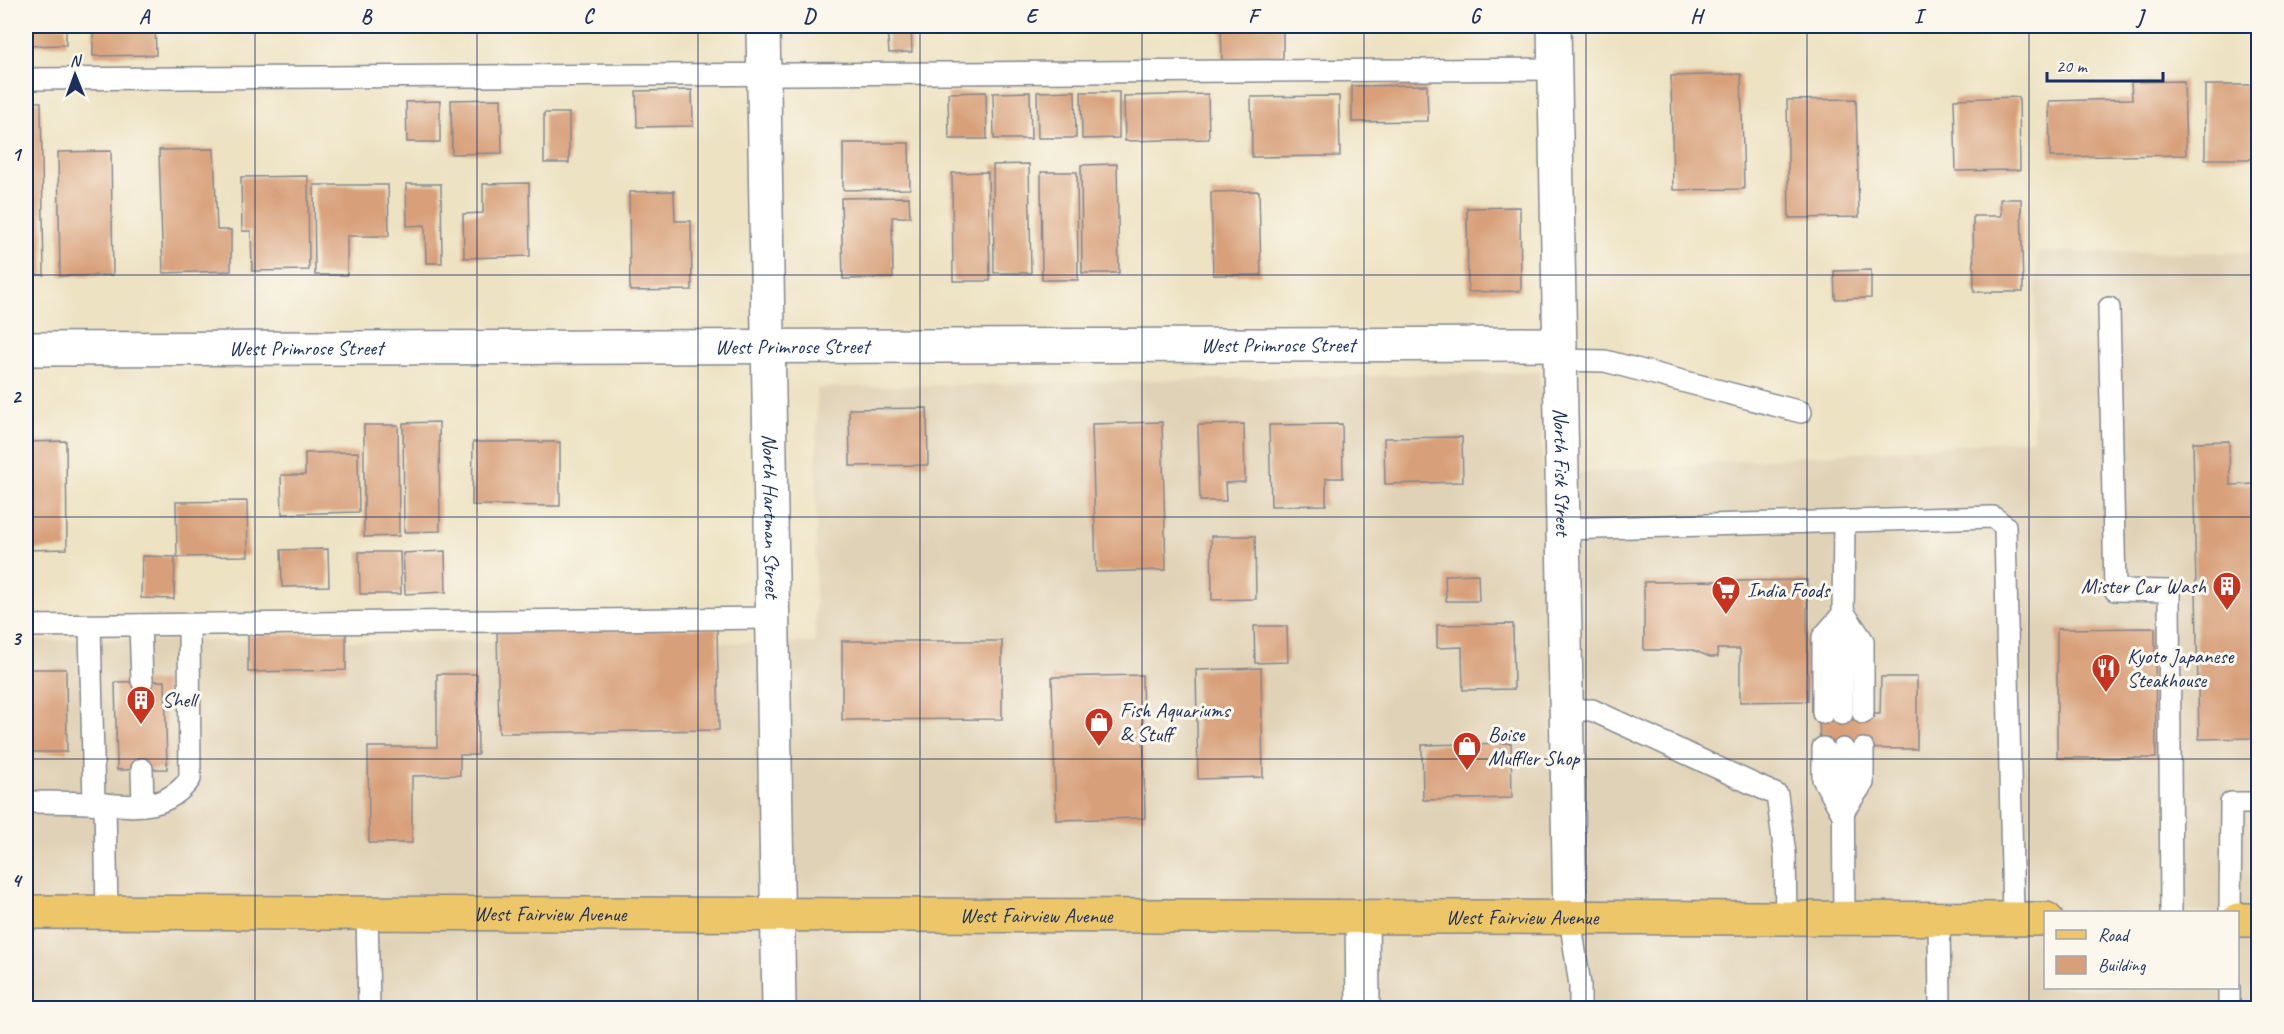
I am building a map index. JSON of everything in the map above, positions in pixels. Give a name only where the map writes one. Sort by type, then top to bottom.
[{"type":"main road","name":"West Fairview Avenue","points":[[26,912],[2044,920]]},
{"type":"main road","points":[[2239,920],[2259,920]]},
{"type":"street","name":"North Hartman Street","points":[[763,26],[779,1008]]},
{"type":"street","name":"North Fisk Street","points":[[1554,26],[1570,918]]},
{"type":"street","name":"West Primrose Street","points":[[26,349],[768,346],[1560,352]]},
{"type":"street","points":[[1362,917],[1363,1008]]},
{"type":"lane","points":[[26,79],[764,72],[1555,69]]},
{"type":"lane","points":[[2109,308],[2115,590],[2169,591],[2171,911]]},
{"type":"lane","points":[[1560,352],[1605,361],[1801,412]]},
{"type":"lane","points":[[1563,529],[1993,517],[2005,526],[2013,919]]},
{"type":"lane","points":[[1844,521],[1844,613],[1863,641],[1863,713]]},
{"type":"lane","points":[[1832,714],[1823,637],[1844,613]]},
{"type":"lane","points":[[26,626],[773,618]]},
{"type":"lane","points":[[26,802],[143,806],[163,802],[179,794],[190,779],[189,624]]},
{"type":"lane","points":[[140,625],[142,681]]},
{"type":"lane","points":[[90,626],[107,913]]},
{"type":"lane","points":[[1566,710],[1592,710],[1777,795],[1785,854],[1786,919]]},
{"type":"lane","points":[[1843,749],[1844,919]]},
{"type":"lane","points":[[142,769],[143,806]]},
{"type":"lane","points":[[2230,911],[2231,803],[2259,803]]},
{"type":"lane","points":[[366,914],[369,1008]]},
{"type":"lane","points":[[1570,918],[1580,985],[1580,1008]]},
{"type":"lane","points":[[1939,919],[1940,1008]]},
{"type":"lane","points":[[2229,989],[2229,1008]]},
{"type":"shaded area","points":[[2037,252],[2258,253],[2258,1008],[26,1008],[26,640],[815,643],[817,388],[1540,372],[1543,476],[2033,439]]},
{"type":"building","points":[[26,26],[66,26],[66,45],[26,46]]},
{"type":"building","points":[[93,26],[155,26],[156,55],[93,56]]},
{"type":"building","points":[[887,26],[911,26],[912,52],[889,53]]},
{"type":"building","points":[[1221,26],[1283,26],[1283,60],[1222,61]]},
{"type":"building","points":[[1741,74],[1744,189],[1673,190],[1671,76]]},
{"type":"building","points":[[2184,81],[2186,155],[2050,157],[2049,101],[2132,99],[2131,82]]},
{"type":"building","points":[[1427,85],[1428,121],[1352,122],[1352,86]]},
{"type":"building","points":[[2205,85],[2258,85],[2258,159],[2205,159]]},
{"type":"building","points":[[692,90],[693,126],[637,127],[636,91]]},
{"type":"building","points":[[1075,91],[1076,138],[1038,138],[1037,92]]},
{"type":"building","points":[[986,92],[987,139],[949,139],[948,93]]},
{"type":"building","points":[[1030,92],[1031,139],[994,139],[993,93]]},
{"type":"building","points":[[1081,92],[1119,92],[1119,138],[1082,139]]},
{"type":"building","points":[[1208,94],[1209,139],[1125,141],[1124,96]]},
{"type":"building","points":[[1339,96],[1340,156],[1252,157],[1251,97]]},
{"type":"building","points":[[2019,97],[2020,170],[1956,171],[1954,99]]},
{"type":"building","points":[[501,99],[502,153],[452,154],[451,100]]},
{"type":"building","points":[[1856,99],[1859,217],[1789,218],[1787,100]]},
{"type":"building","points":[[440,101],[440,142],[407,142],[406,102]]},
{"type":"building","points":[[26,102],[41,102],[44,275],[26,275]]},
{"type":"building","points":[[544,113],[569,113],[569,163],[544,163]]},
{"type":"building","points":[[843,143],[909,143],[910,189],[843,190]]},
{"type":"building","points":[[214,149],[217,230],[231,230],[231,271],[163,273],[159,150]]},
{"type":"building","points":[[111,151],[113,275],[60,276],[58,152]]},
{"type":"building","points":[[1029,164],[1031,273],[994,273],[993,165]]},
{"type":"building","points":[[1117,164],[1119,273],[1082,273],[1081,165]]},
{"type":"building","points":[[988,172],[990,281],[953,281],[952,173]]},
{"type":"building","points":[[1041,172],[1077,172],[1078,280],[1042,280]]},
{"type":"building","points":[[308,176],[309,270],[252,271],[251,231],[242,231],[241,177]]},
{"type":"building","points":[[529,183],[530,256],[464,258],[463,214],[483,213],[483,184]]},
{"type":"building","points":[[406,184],[441,184],[442,263],[426,263],[425,225],[407,226]]},
{"type":"building","points":[[314,185],[388,185],[389,236],[347,236],[347,275],[315,275]]},
{"type":"building","points":[[674,191],[675,221],[691,221],[692,290],[630,291],[629,192]]},
{"type":"building","points":[[1259,191],[1261,275],[1213,275],[1211,192]]},
{"type":"building","points":[[909,197],[910,217],[892,217],[893,278],[843,279],[841,198]]},
{"type":"building","points":[[2000,199],[2021,199],[2023,292],[1974,292],[1973,216],[2001,216]]},
{"type":"building","points":[[1520,207],[1521,291],[1468,292],[1467,208]]},
{"type":"building","points":[[1871,270],[1871,298],[1835,299],[1834,271]]},
{"type":"building","points":[[927,408],[928,465],[850,466],[849,409]]},
{"type":"building","points":[[439,422],[440,531],[404,532],[403,423]]},
{"type":"building","points":[[1162,422],[1166,570],[1096,572],[1092,424]]},
{"type":"building","points":[[1244,424],[1245,482],[1225,483],[1226,501],[1200,501],[1198,425]]},
{"type":"building","points":[[1342,424],[1343,478],[1326,478],[1326,505],[1271,506],[1269,425]]},
{"type":"building","points":[[364,425],[398,425],[399,536],[364,537]]},
{"type":"building","points":[[1462,437],[1463,482],[1385,484],[1384,438]]},
{"type":"building","points":[[66,441],[67,549],[26,550],[26,442]]},
{"type":"building","name":"Mister Car Wash","points":[[2229,441],[2230,485],[2258,484],[2258,738],[2199,739],[2193,442]]},
{"type":"building","points":[[473,442],[560,442],[560,506],[472,505]]},
{"type":"building","points":[[358,452],[359,512],[282,514],[281,475],[305,475],[305,453]]},
{"type":"building","points":[[247,501],[248,556],[177,557],[176,502]]},
{"type":"building","points":[[1211,536],[1255,536],[1256,599],[1212,600]]},
{"type":"building","points":[[328,549],[329,586],[282,587],[281,550]]},
{"type":"building","points":[[445,551],[446,592],[405,594],[403,553]]},
{"type":"building","points":[[359,552],[400,552],[401,594],[360,594]]},
{"type":"building","points":[[142,556],[175,557],[174,599],[141,598]]},
{"type":"building","points":[[1478,574],[1479,601],[1446,601],[1445,575]]},
{"type":"building","name":"India Foods","points":[[1807,580],[1808,701],[1740,702],[1740,649],[1717,649],[1718,657],[1710,657],[1693,650],[1644,650],[1644,582]]},
{"type":"building","points":[[1513,624],[1514,689],[1463,690],[1462,647],[1437,648],[1437,625]]},
{"type":"building","points":[[1254,626],[1287,626],[1288,662],[1255,663]]},
{"type":"building","points":[[717,628],[719,730],[499,733],[497,631]]},
{"type":"building","name":"Kyoto Japanese Steakhouse","points":[[2155,628],[2156,758],[2057,758],[2057,629]]},
{"type":"building","points":[[346,633],[346,670],[248,672],[248,635]]},
{"type":"building","points":[[842,641],[1002,641],[1002,719],[842,720]]},
{"type":"building","points":[[1261,668],[1263,777],[1198,779],[1196,670]]},
{"type":"building","points":[[26,669],[66,669],[67,752],[26,752]]},
{"type":"building","points":[[437,674],[477,674],[478,755],[460,755],[460,775],[412,776],[412,843],[369,843],[368,747],[437,747]]},
{"type":"building","name":"Fish Aquariums & Stuff","points":[[1142,675],[1145,818],[1056,820],[1052,677]]},
{"type":"building","points":[[1881,677],[1917,677],[1917,749],[1820,748],[1819,714],[1880,714]]},
{"type":"building","name":"Shell","points":[[165,681],[167,769],[117,770],[115,682]]},
{"type":"building","name":"Boise Muffler Shop","points":[[1511,743],[1512,798],[1423,800],[1422,745]]},
{"type":"place","name":"Mister Car Wash","points":[[2227,612]]},
{"type":"place","name":"India Foods","points":[[1726,616]]},
{"type":"place","name":"Kyoto Japanese Steakhouse","points":[[2106,694]]},
{"type":"place","name":"Shell","points":[[141,726]]},
{"type":"place","name":"Fish Aquariums & Stuff","points":[[1099,748]]},
{"type":"place","name":"Boise Muffler Shop","points":[[1467,772]]}]
